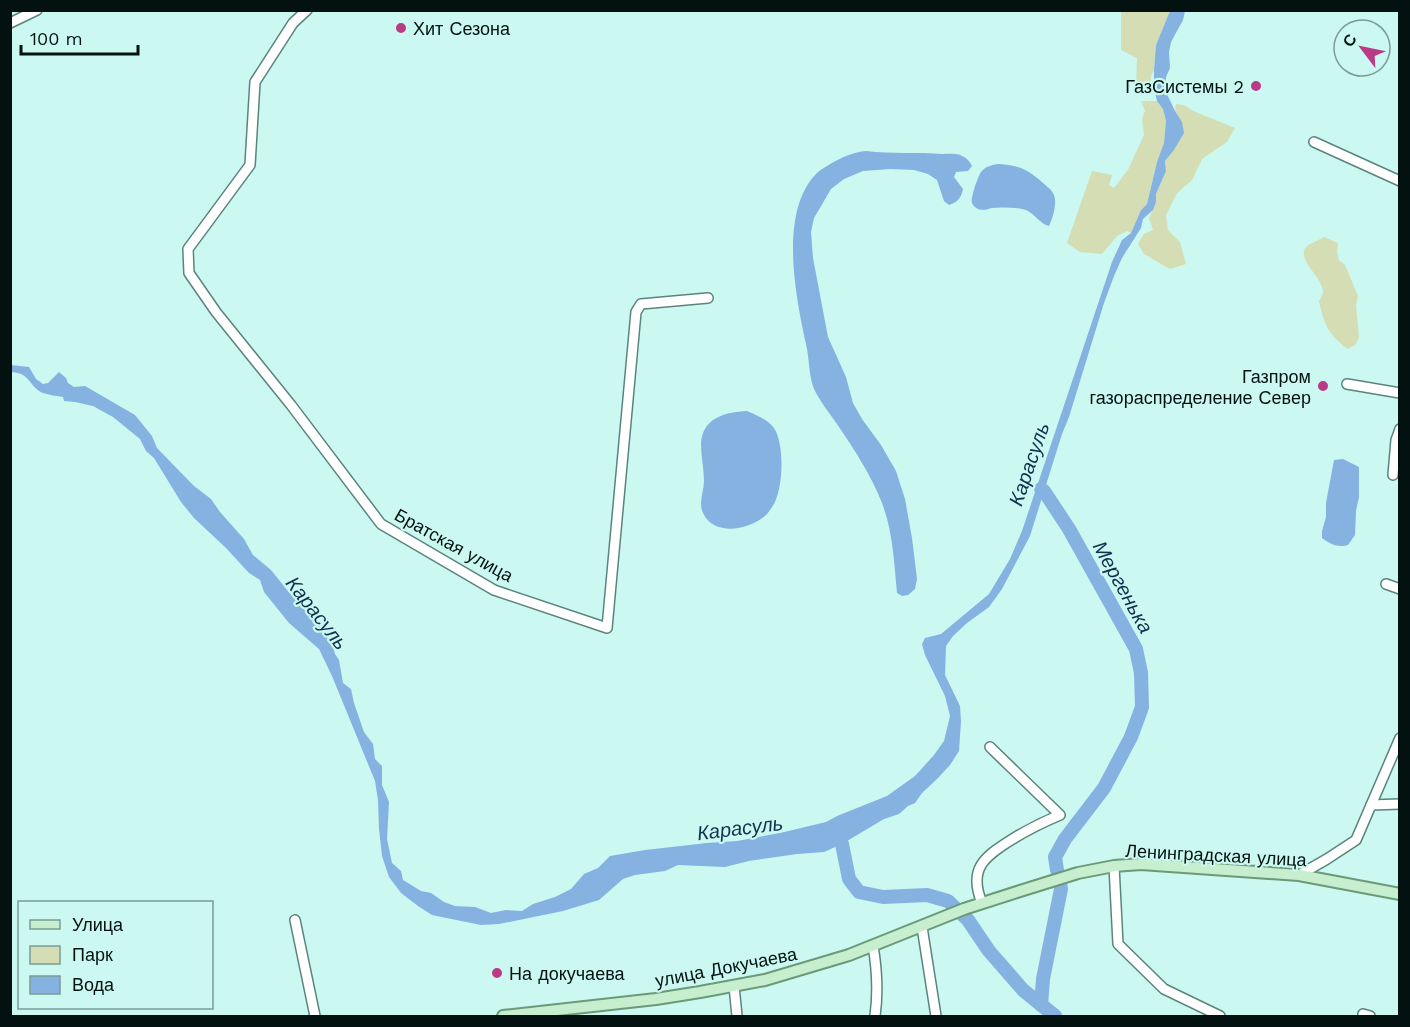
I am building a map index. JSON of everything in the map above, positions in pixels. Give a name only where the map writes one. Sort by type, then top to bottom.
[{"type":"main road","name":"Ленинградская улица","points":[[946,917],[964,909],[1078,873],[1114,866],[1141,864],[1299,875],[1400,894]]},
{"type":"main road","name":"улица Докучаева","points":[[503,1017],[656,999],[734,986],[849,955],[946,917]]},
{"type":"street","points":[[10,23],[37,10]]},
{"type":"street","name":"Братская улица","points":[[307,10],[293,23],[255,82],[250,165],[188,249],[189,273],[216,312],[291,405],[381,524],[495,590],[607,628],[636,312],[641,304],[708,298]]},
{"type":"street","points":[[1314,142],[1400,181]]},
{"type":"street","points":[[1347,384],[1400,393]]},
{"type":"street","points":[[1393,475],[1395,440],[1400,429]]},
{"type":"street","points":[[1386,584],[1400,590]]},
{"type":"street","points":[[1299,875],[1356,840],[1400,738]]},
{"type":"street","points":[[982,903],[977,892],[976,879],[981,864],[989,854],[1030,827],[1060,815],[990,747]]},
{"type":"street","points":[[1371,805],[1400,804]]},
{"type":"street","points":[[1114,866],[1118,944],[1164,989],[1220,1017]]},
{"type":"street","points":[[295,920],[315,1017]]},
{"type":"street","points":[[922,927],[936,1017]]},
{"type":"street","points":[[873,946],[876,962],[875,1017]]},
{"type":"street","points":[[734,986],[737,1017]]},
{"type":"green space","points":[[1121,11],[1170,11],[1156,45],[1150,88],[1136,86],[1137,58],[1121,50]]},
{"type":"green space","points":[[1141,101],[1157,101],[1163,109],[1166,121],[1164,143],[1147,204],[1141,210],[1131,233],[1127,231],[1117,236],[1102,254],[1080,252],[1067,243],[1092,171],[1112,175],[1109,185],[1114,188],[1128,170],[1144,135],[1142,119],[1145,111]]},
{"type":"green space","points":[[1176,104],[1184,105],[1235,128],[1227,142],[1202,159],[1192,180],[1177,193],[1166,215],[1168,230],[1180,242],[1186,264],[1170,269],[1144,254],[1138,244],[1144,234],[1153,230],[1149,218],[1166,171],[1165,161],[1181,135],[1181,121],[1175,111]]},
{"type":"green space","points":[[1324,237],[1338,243],[1339,260],[1345,265],[1358,296],[1356,305],[1359,337],[1356,344],[1348,349],[1336,339],[1325,323],[1319,301],[1323,293],[1322,287],[1304,257],[1307,246]]},
{"type":"water","points":[[1170,11],[1185,11],[1183,20],[1171,42],[1170,68],[1166,77],[1165,90],[1182,122],[1184,133],[1165,161],[1166,171],[1156,194],[1153,210],[1143,219],[1141,228],[1122,258],[1114,276],[1030,536],[1002,589],[989,607],[967,623],[946,646],[945,675],[960,706],[959,751],[950,765],[915,803],[899,814],[884,819],[824,852],[749,861],[725,867],[678,865],[665,871],[623,879],[599,900],[563,911],[499,924],[481,925],[432,915],[401,893],[389,877],[382,856],[375,781],[319,649],[289,623],[264,592],[260,580],[249,573],[194,518],[181,502],[154,458],[146,451],[140,439],[113,417],[93,406],[64,401],[63,397],[43,393],[22,375],[11,372],[11,365],[29,367],[36,379],[43,384],[48,383],[59,372],[74,387],[85,386],[135,415],[152,436],[157,448],[194,486],[211,499],[244,539],[253,555],[271,570],[300,606],[331,631],[331,640],[339,660],[343,683],[351,689],[364,732],[373,744],[375,759],[382,766],[382,785],[389,802],[387,839],[392,863],[401,871],[403,880],[421,891],[431,893],[455,906],[475,907],[491,913],[506,910],[522,911],[533,904],[571,889],[584,874],[598,868],[610,856],[645,850],[737,841],[826,822],[887,796],[915,776],[944,741],[950,716],[945,696],[922,644],[925,638],[941,634],[989,594],[1010,559],[1022,531],[1112,262],[1122,240],[1131,233],[1141,210],[1147,204],[1164,143],[1166,121],[1154,88],[1156,45]]},
{"type":"water","points":[[866,151],[955,154],[965,158],[972,166],[968,171],[956,172],[954,177],[963,189],[959,199],[949,205],[944,201],[937,180],[928,174],[914,170],[863,171],[844,179],[831,189],[814,218],[811,232],[813,258],[828,337],[846,377],[853,403],[896,471],[905,499],[917,579],[915,589],[908,595],[902,596],[897,593],[891,536],[878,493],[856,453],[813,388],[798,303],[793,256],[797,209],[805,189],[817,173],[824,168],[848,155]]},
{"type":"water","points":[[991,165],[1011,165],[1027,171],[1051,190],[1055,205],[1049,226],[1026,210],[1005,207],[982,210],[974,206],[972,197],[981,172]]},
{"type":"water","points":[[747,411],[768,422],[778,435],[782,466],[777,497],[767,514],[751,524],[733,529],[715,526],[708,521],[702,509],[704,481],[702,435],[710,422],[716,418]]},
{"type":"water","points":[[1343,459],[1359,467],[1359,497],[1355,535],[1348,545],[1337,546],[1322,538],[1322,531],[1334,460]]},
{"type":"waterway","name":"Мергенька","points":[[1041,489],[1069,529],[1136,649],[1141,673],[1142,707],[1131,737],[1104,788],[1065,839],[1055,857],[1057,870]]},
{"type":"waterway","name":"Мергенька","points":[[837,830],[849,879],[859,892],[883,897],[927,895],[948,901],[968,920],[989,951],[1023,990],[1055,1016]]},
{"type":"waterway","name":"Мергенька","points":[[1041,1005],[1043,979],[1061,889],[1060,883]]},
{"type":"place","name":"Хит Сезона","points":[[401,28]]},
{"type":"place","name":"ГазСистемы 2","points":[[1256,86]]},
{"type":"place","name":"Газпром газораспределение Север","points":[[1323,386]]},
{"type":"place","name":"На докучаева","points":[[497,973]]},
{"type":"water label","name":"Карасуль","points":[[1029,464]]},
{"type":"water label","name":"Карасуль","points":[[317,613]]},
{"type":"water label","name":"Карасуль","points":[[740,828]]}]
